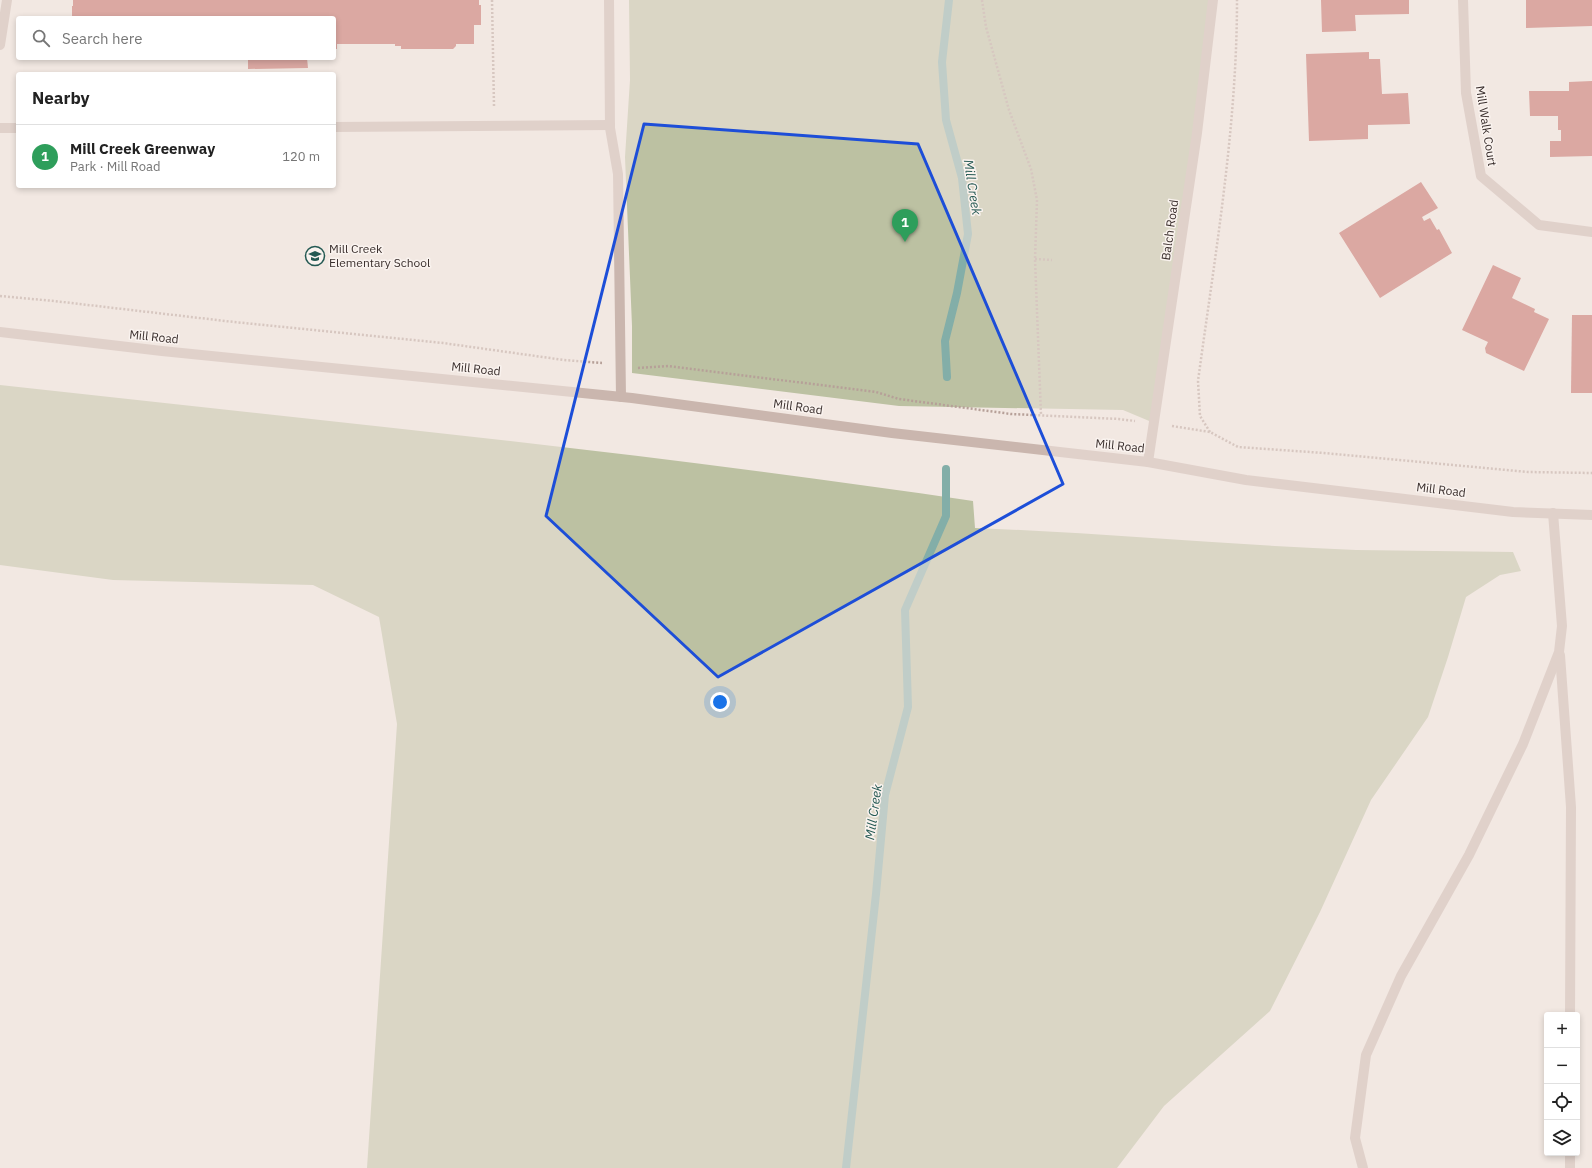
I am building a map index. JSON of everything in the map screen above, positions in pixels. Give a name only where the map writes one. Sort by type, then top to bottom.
[{"type":"street","points":[[0,45],[7,0]]},
{"type":"street","points":[[609,0],[610,125],[618,174],[621,397]]},
{"type":"street","name":"Balch Road","points":[[1148,462],[1197,133],[1212,0]]},
{"type":"street","name":"Mill Walk Court","points":[[1463,0],[1466,93],[1481,176],[1539,225],[1592,232]]},
{"type":"street","points":[[336,127],[610,125]]},
{"type":"street","points":[[0,128],[16,128]]},
{"type":"street","name":"Mill Road","points":[[0,332],[162,351],[621,397],[892,433],[1148,462],[1246,480],[1513,512],[1592,515]]},
{"type":"street","points":[[1553,513],[1562,626],[1560,652],[1571,807],[1570,1012]]},
{"type":"street","points":[[1363,1168],[1355,1138],[1366,1055],[1402,976],[1469,855],[1523,744],[1560,652]]},
{"type":"street","points":[[1570,1156],[1570,1168]]},
{"type":"path","points":[[492,0],[494,106]]},
{"type":"path","points":[[982,0],[986,27],[1009,110],[1031,169],[1037,200],[1035,259],[1041,414]]},
{"type":"path","points":[[1210,432],[1200,416],[1198,382],[1230,144],[1237,42],[1237,0]]},
{"type":"path","points":[[1035,259],[1052,260]]},
{"type":"path","points":[[0,296],[443,343],[564,360]]},
{"type":"path","points":[[643,368],[668,366],[876,392],[899,399],[1011,414],[1041,414],[1119,419]]},
{"type":"path","points":[[1192,429],[1210,432],[1238,447],[1324,452],[1528,472],[1592,474]]},
{"type":"highlighted area","points":[[644,124],[918,144],[1063,484],[718,677],[546,516]]},
{"type":"green space","points":[[629,0],[1213,0],[1154,423],[1123,410],[899,406],[632,373],[632,326],[625,157],[630,80]]},
{"type":"green space","points":[[0,385],[609,453],[973,501],[975,528],[1356,550],[1513,552],[1521,571],[1500,575],[1466,597],[1428,717],[1371,800],[1320,912],[1270,1011],[1164,1106],[1117,1168],[367,1168],[397,724],[379,617],[313,585],[113,580],[0,565]]},
{"type":"building","points":[[73,0],[479,0],[479,5],[481,5],[481,25],[474,25],[474,44],[456,44],[453,49],[401,49],[401,46],[395,46],[395,44],[337,44],[336,49],[336,16],[72,16]]},
{"type":"building","points":[[1321,0],[1409,0],[1409,14],[1355,15],[1356,31],[1322,32]]},
{"type":"building","points":[[1526,0],[1592,0],[1592,26],[1526,28]]},
{"type":"building","points":[[1369,52],[1369,59],[1380,59],[1382,94],[1408,93],[1410,124],[1368,125],[1368,139],[1309,141],[1306,54]]},
{"type":"building","points":[[248,60],[307,60],[308,68],[248,69]]},
{"type":"building","points":[[1592,81],[1592,156],[1550,157],[1550,141],[1561,141],[1561,130],[1558,130],[1558,116],[1530,116],[1529,91],[1569,91],[1569,82]]},
{"type":"building","points":[[1421,182],[1438,208],[1422,217],[1424,221],[1430,218],[1437,230],[1439,229],[1452,253],[1380,298],[1339,233]]},
{"type":"building","points":[[1493,265],[1521,278],[1512,298],[1535,309],[1534,312],[1549,319],[1524,371],[1486,353],[1485,348],[1488,342],[1462,330]]},
{"type":"building","points":[[1572,315],[1592,315],[1592,393],[1571,393]]},
{"type":"waterway","name":"Mill Creek","points":[[947,377],[945,341],[957,293],[968,234],[962,178],[946,120],[942,62],[949,0]]},
{"type":"waterway","name":"Mill Creek","points":[[846,1168],[876,894],[885,795],[908,707],[905,610],[946,516],[946,469]]},
{"type":"place","name":"Mill Creek Greenway","points":[[905,242]]},
{"type":"place","name":"Mill Creek Elementary School","points":[[315,256]]}]
